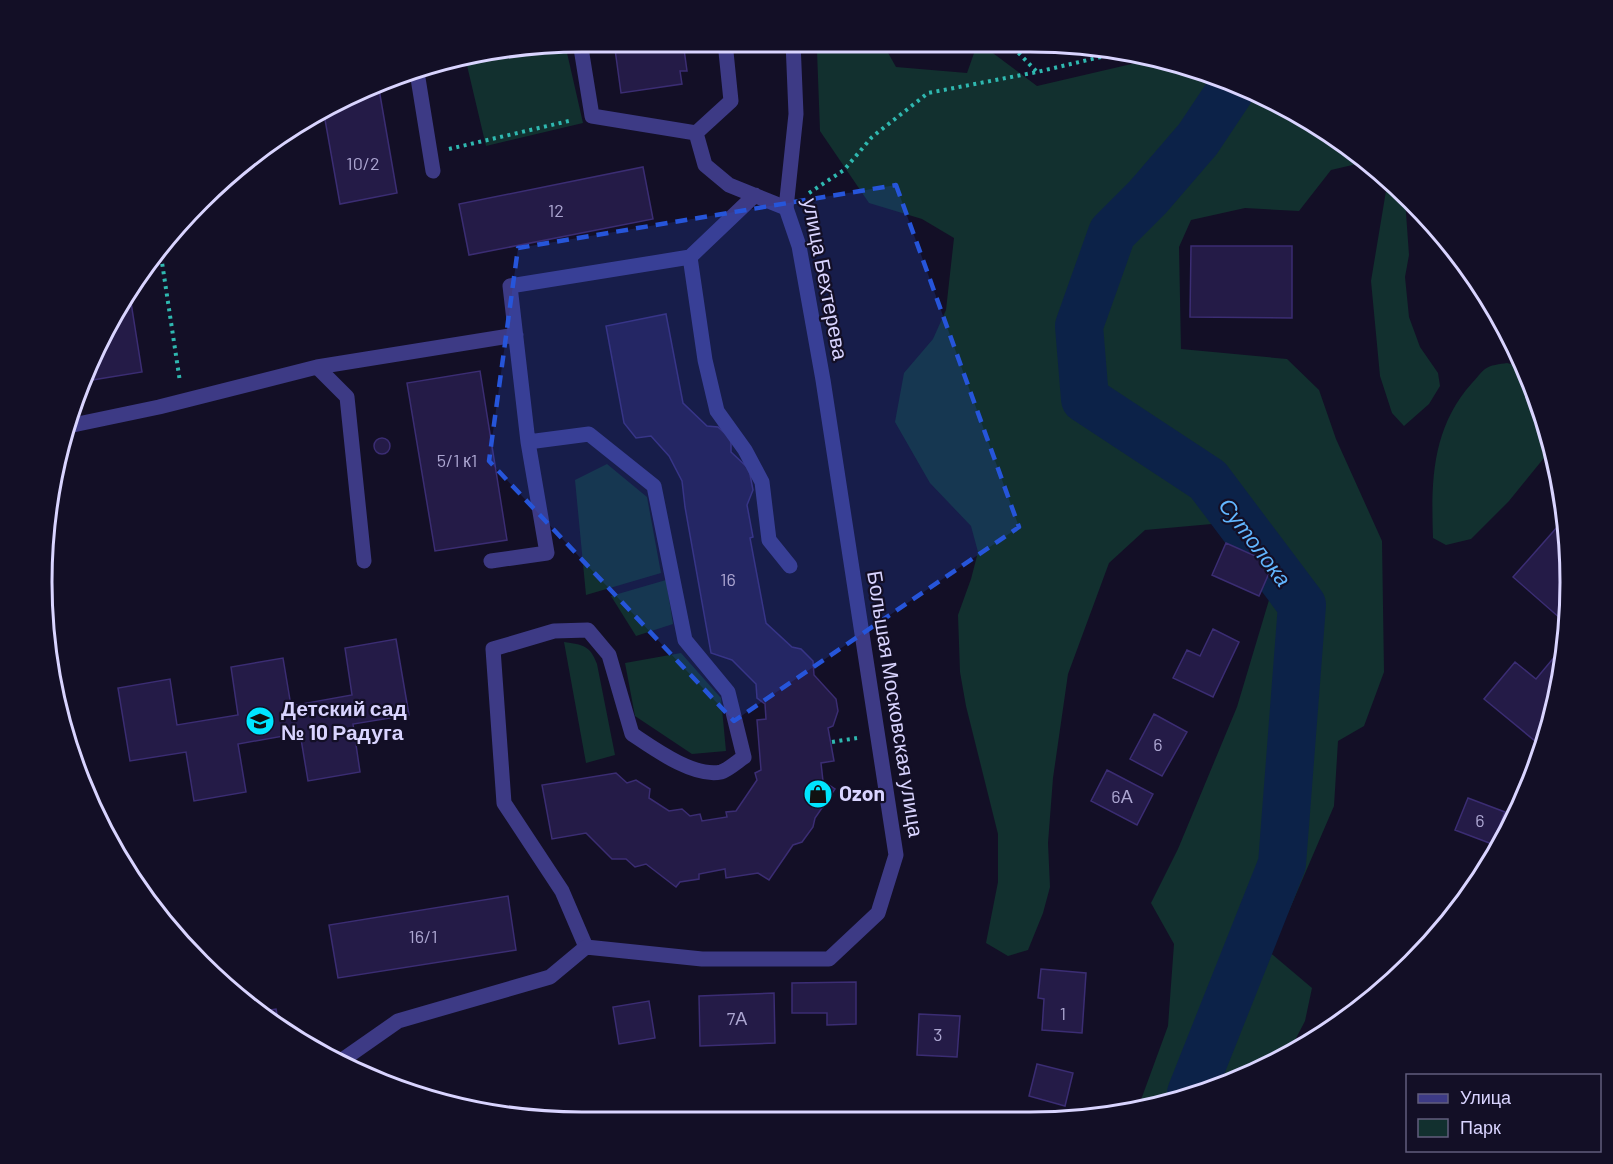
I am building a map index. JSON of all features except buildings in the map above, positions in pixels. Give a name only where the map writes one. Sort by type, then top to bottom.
[{"type":"street","points":[[582,52],[592,116],[696,133]]},
{"type":"street","points":[[696,133],[731,101],[726,52]]},
{"type":"street","name":"улица Бехтерева","points":[[793,52],[796,114],[786,208],[799,246],[823,380]]},
{"type":"street","points":[[418,79],[433,171]]},
{"type":"street","points":[[696,133],[705,165],[729,185],[786,208]]},
{"type":"street","points":[[491,561],[547,553],[528,442],[510,286],[690,257],[755,195]]},
{"type":"street","points":[[690,257],[705,360],[717,411],[745,450],[762,482],[769,540],[790,566]]},
{"type":"street","points":[[77,424],[183,401],[317,367],[516,335]]},
{"type":"street","points":[[317,367],[347,397],[364,561]]},
{"type":"street","name":"Большая Московская улица","points":[[586,947],[702,959],[829,959],[878,913],[896,855],[823,380]]},
{"type":"street","points":[[348,1057],[398,1021],[550,977],[586,947],[562,891],[504,803],[493,649],[554,632],[588,630],[609,655],[632,734],[665,756],[696,770],[721,772],[744,757],[728,692],[685,640],[654,486],[589,434],[528,442]]},
{"type":"path","points":[[1018,52],[1037,72]]},
{"type":"path","points":[[786,208],[844,170],[872,137],[928,93],[1100,57]]},
{"type":"path","points":[[430,154],[592,116]]},
{"type":"path","points":[[162,260],[183,401]]},
{"type":"highlighted area","points":[[896,185],[1019,527],[734,721],[489,461],[518,248]]},
{"type":"green space","points":[[817,52],[888,52],[896,67],[967,73],[974,52],[991,52],[1037,86],[1135,63],[1201,81],[1234,93],[1296,123],[1356,164],[1331,170],[1299,211],[1245,208],[1191,220],[1179,247],[1181,349],[1287,359],[1319,390],[1336,439],[1382,541],[1384,672],[1364,726],[1338,741],[1334,806],[1288,913],[1266,949],[1312,988],[1305,1021],[1294,1042],[1265,1057],[1201,1083],[1141,1099],[1168,1026],[1174,944],[1151,903],[1178,849],[1237,707],[1281,560],[1223,523],[1145,530],[1109,563],[1068,674],[1053,778],[1048,843],[1050,887],[1043,913],[1028,950],[1008,956],[986,943],[998,882],[998,834],[966,706],[960,672],[958,615],[978,552],[971,526],[930,483],[895,422],[904,373],[933,339],[946,310],[954,238],[922,219],[869,203],[820,131]]},
{"type":"green space","points":[[567,53],[583,123],[486,146],[467,66],[513,57]]},
{"type":"green space","points":[[1386,190],[1406,209],[1409,255],[1405,277],[1409,317],[1420,347],[1438,373],[1440,386],[1429,404],[1404,426],[1392,413],[1380,376],[1371,281]]},
{"type":"green space","points":[[1507,363],[1514,365],[1532,412],[1545,457],[1509,501],[1471,539],[1446,545],[1433,538],[1434,475],[1442,437],[1459,400],[1485,369]]},
{"type":"green space","points":[[607,464],[647,497],[661,573],[586,595],[575,480]]},
{"type":"green space","points":[[666,580],[673,624],[636,636],[611,596]]},
{"type":"green space","points":[[564,642],[588,649],[597,664],[615,755],[586,763]]},
{"type":"green space","points":[[681,653],[721,698],[726,751],[692,754],[635,716],[625,663]]},
{"type":"waterway","name":"Сутолока","points":[[1194,1085],[1282,864],[1302,605],[1208,480],[1085,399],[1079,326],[1112,233],[1148,197],[1198,139],[1230,91]]},
{"type":"place","name":"Детский сад № 10 Радуга","points":[[260,721]]},
{"type":"place","name":"Ozon","points":[[818,794]]}]
